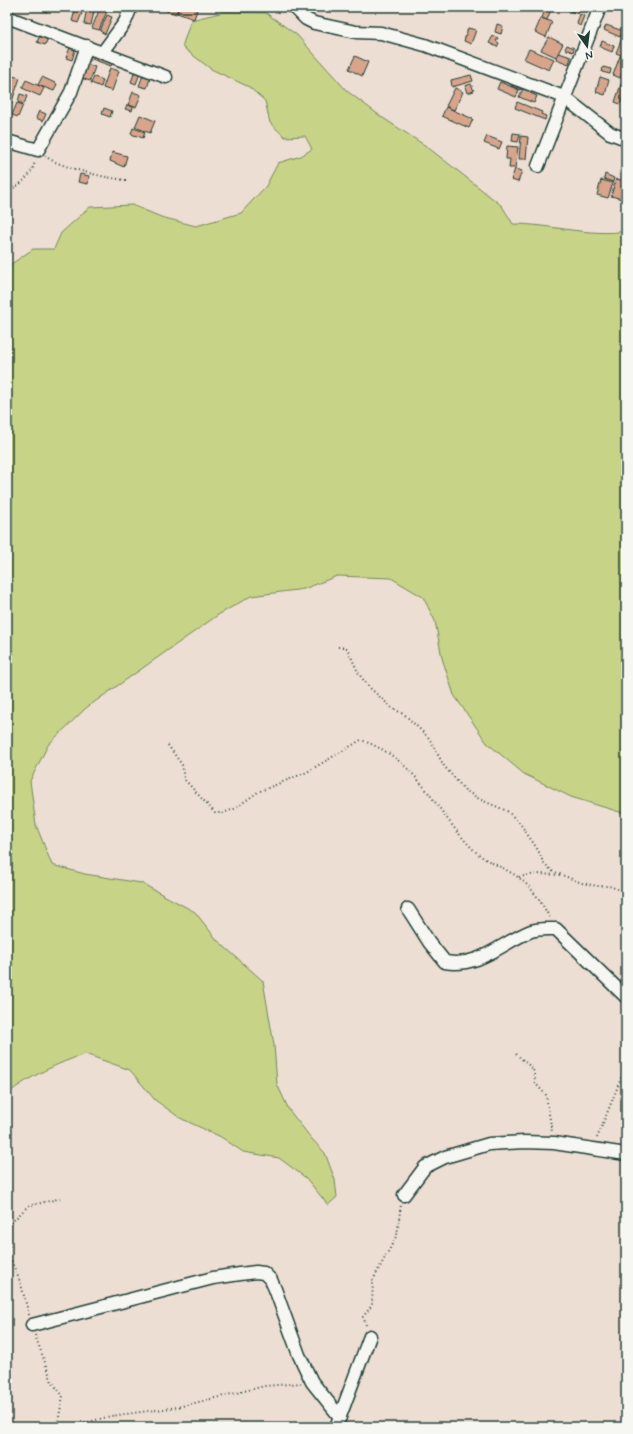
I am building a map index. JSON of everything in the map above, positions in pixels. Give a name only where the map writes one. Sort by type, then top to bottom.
[{"type":"street","points":[[102,52],[125,22],[132,7]]},
{"type":"street","points":[[294,7],[306,19],[314,23],[356,32],[381,33],[426,45],[564,97],[610,133],[626,139]]},
{"type":"street","points":[[538,166],[600,7]]},
{"type":"street","points":[[7,17],[166,77]]},
{"type":"street","points":[[7,141],[38,150],[73,87],[87,46]]},
{"type":"street","points":[[408,909],[429,942],[445,962],[456,964],[485,956],[531,931],[556,929],[626,997]]},
{"type":"street","points":[[404,1195],[424,1167],[445,1157],[490,1144],[524,1142],[554,1143],[626,1154]]},
{"type":"street","points":[[32,1325],[213,1278],[256,1272],[264,1273],[273,1284],[299,1355],[312,1382],[338,1422]]},
{"type":"street","points":[[338,1422],[370,1336]]},
{"type":"path","points":[[7,193],[28,178],[33,171],[38,150],[50,160],[73,168],[112,179],[126,180]]},
{"type":"path","points":[[338,647],[347,648],[359,674],[378,696],[392,708],[405,715],[429,738],[444,766],[465,790],[479,799],[507,810],[519,822],[538,850],[543,862],[552,871],[582,883],[597,886],[609,886],[626,892]]},
{"type":"path","points":[[168,745],[182,765],[184,779],[215,813],[223,813],[234,808],[264,789],[307,772],[361,740],[374,744],[398,759],[419,779],[451,822],[478,853],[519,877],[529,886],[540,899],[556,929]]},
{"type":"path","points":[[519,877],[536,874],[562,875]]},
{"type":"path","points":[[516,1054],[533,1069],[536,1084],[546,1095],[554,1143]]},
{"type":"path","points":[[592,1149],[622,1076],[626,1072]]},
{"type":"path","points":[[370,1336],[362,1317],[372,1305],[373,1280],[397,1235],[399,1209],[404,1195]]},
{"type":"path","points":[[57,1427],[63,1396],[52,1382],[32,1325],[21,1284],[9,1255],[10,1224],[28,1206],[62,1198]]},
{"type":"path","points":[[70,1427],[111,1416],[178,1407],[265,1386],[312,1382]]},
{"type":"green space","points":[[224,12],[266,13],[297,35],[347,91],[383,118],[426,146],[502,206],[513,224],[598,232],[626,231],[626,614],[624,615],[624,625],[626,626],[626,814],[571,797],[524,774],[487,743],[454,695],[442,658],[435,621],[423,597],[391,578],[337,576],[304,589],[251,596],[218,615],[86,708],[48,745],[30,781],[36,825],[52,865],[85,874],[141,883],[195,912],[217,940],[263,981],[274,1045],[277,1084],[289,1110],[325,1153],[335,1180],[337,1197],[328,1205],[306,1178],[279,1158],[243,1152],[221,1137],[180,1118],[155,1100],[130,1070],[85,1054],[44,1071],[25,1081],[7,1094],[7,267],[33,249],[54,249],[61,233],[90,207],[132,205],[161,217],[196,226],[241,213],[266,186],[278,163],[301,156],[312,149],[305,136],[285,137],[270,123],[265,101],[249,87],[211,69],[182,47],[191,20]]},
{"type":"building","points":[[34,7],[49,7],[47,12]]},
{"type":"building","points":[[87,7],[95,7],[91,25],[84,24]]},
{"type":"building","points":[[167,7],[179,7],[176,14],[165,10]]},
{"type":"building","points":[[179,7],[198,7],[194,19],[177,13]]},
{"type":"building","points":[[496,7],[503,7],[501,12],[495,10]]},
{"type":"building","points":[[546,7],[552,7],[547,20],[542,18]]},
{"type":"building","points":[[565,7],[581,7],[578,14],[565,9]]},
{"type":"building","points":[[100,8],[107,11],[99,30],[92,28]]},
{"type":"building","points":[[75,11],[82,13],[78,23],[72,21]]},
{"type":"building","points":[[580,14],[584,16],[580,26],[577,24]]},
{"type":"building","points":[[107,15],[112,17],[105,34],[100,31]]},
{"type":"building","points":[[541,18],[552,22],[546,37],[535,32]]},
{"type":"building","points":[[497,24],[503,26],[501,34],[495,32]]},
{"type":"building","points":[[606,25],[623,31],[620,37],[604,30]]},
{"type":"building","points":[[468,28],[476,30],[471,44],[464,41]]},
{"type":"building","points":[[624,33],[626,34],[626,57],[616,53]]},
{"type":"building","points":[[40,35],[48,38],[45,45],[37,42]]},
{"type":"building","points":[[493,36],[498,38],[496,41],[499,43],[497,47],[489,43]]},
{"type":"building","points":[[549,37],[563,44],[556,57],[541,50]]},
{"type":"building","points":[[602,41],[614,46],[612,52],[600,47]]},
{"type":"building","points":[[71,45],[76,47],[72,60],[66,58]]},
{"type":"building","points":[[567,45],[574,48],[573,52],[565,49]]},
{"type":"building","points":[[529,49],[554,59],[549,70],[524,59]]},
{"type":"building","points":[[92,52],[114,59],[111,66],[89,58]]},
{"type":"building","points":[[559,53],[571,57],[569,64],[556,59]]},
{"type":"building","points":[[355,56],[368,62],[362,76],[349,69]]},
{"type":"building","points":[[620,56],[626,58],[626,62],[620,78],[613,75]]},
{"type":"building","points":[[87,64],[95,67],[90,81],[81,78]]},
{"type":"building","points":[[603,67],[611,69],[610,74],[602,72]]},
{"type":"building","points":[[110,68],[119,71],[112,91],[103,88]]},
{"type":"building","points":[[145,70],[152,72],[147,88],[139,86]]},
{"type":"building","points":[[135,71],[140,73],[136,84],[131,82]]},
{"type":"building","points":[[9,75],[20,78],[11,104],[7,103],[7,80]]},
{"type":"building","points":[[471,75],[473,81],[452,87],[451,80]]},
{"type":"building","points":[[42,77],[57,84],[54,91],[38,85]]},
{"type":"building","points":[[94,77],[103,80],[101,87],[91,83]]},
{"type":"building","points":[[600,77],[609,80],[605,95],[596,92]]},
{"type":"building","points":[[26,80],[44,88],[40,96],[22,88]]},
{"type":"building","points":[[500,82],[519,90],[516,97],[497,89]]},
{"type":"building","points":[[513,82],[522,86],[521,90],[511,86]]},
{"type":"building","points":[[471,84],[474,91],[467,93],[465,86]]},
{"type":"building","points":[[621,84],[626,85],[626,99],[623,98],[620,104],[615,102]]},
{"type":"building","points":[[524,87],[531,90],[530,93],[537,96],[534,103],[519,97]]},
{"type":"building","points":[[455,88],[463,92],[454,110],[446,106]]},
{"type":"building","points":[[133,92],[141,95],[136,107],[128,105]]},
{"type":"building","points":[[20,94],[27,96],[24,104],[18,102]]},
{"type":"building","points":[[517,102],[542,112],[541,114],[546,116],[545,120],[515,108]]},
{"type":"building","points":[[17,103],[23,105],[18,117],[12,115]]},
{"type":"building","points":[[127,105],[133,107],[132,111],[125,109]]},
{"type":"building","points":[[446,107],[473,119],[469,128],[442,116]]},
{"type":"building","points":[[104,108],[112,111],[110,117],[102,114]]},
{"type":"building","points":[[39,111],[46,114],[43,121],[36,118]]},
{"type":"building","points":[[140,115],[155,121],[150,133],[135,127]]},
{"type":"building","points":[[133,128],[145,132],[143,138],[131,134]]},
{"type":"building","points":[[513,133],[520,134],[518,142],[512,141]]},
{"type":"building","points":[[487,136],[502,142],[499,149],[484,143]]},
{"type":"building","points":[[521,136],[528,137],[526,159],[519,159]]},
{"type":"building","points":[[507,146],[518,147],[515,168],[509,168],[510,159],[506,159]]},
{"type":"building","points":[[112,152],[127,156],[124,167],[110,161]]},
{"type":"building","points":[[515,169],[522,171],[518,182],[511,180]]},
{"type":"building","points":[[80,174],[89,176],[88,184],[78,182]]},
{"type":"building","points":[[605,174],[614,178],[613,182],[604,179]]},
{"type":"building","points":[[616,179],[626,181],[626,200],[611,196]]},
{"type":"building","points":[[601,180],[613,183],[608,198],[597,195]]}]
